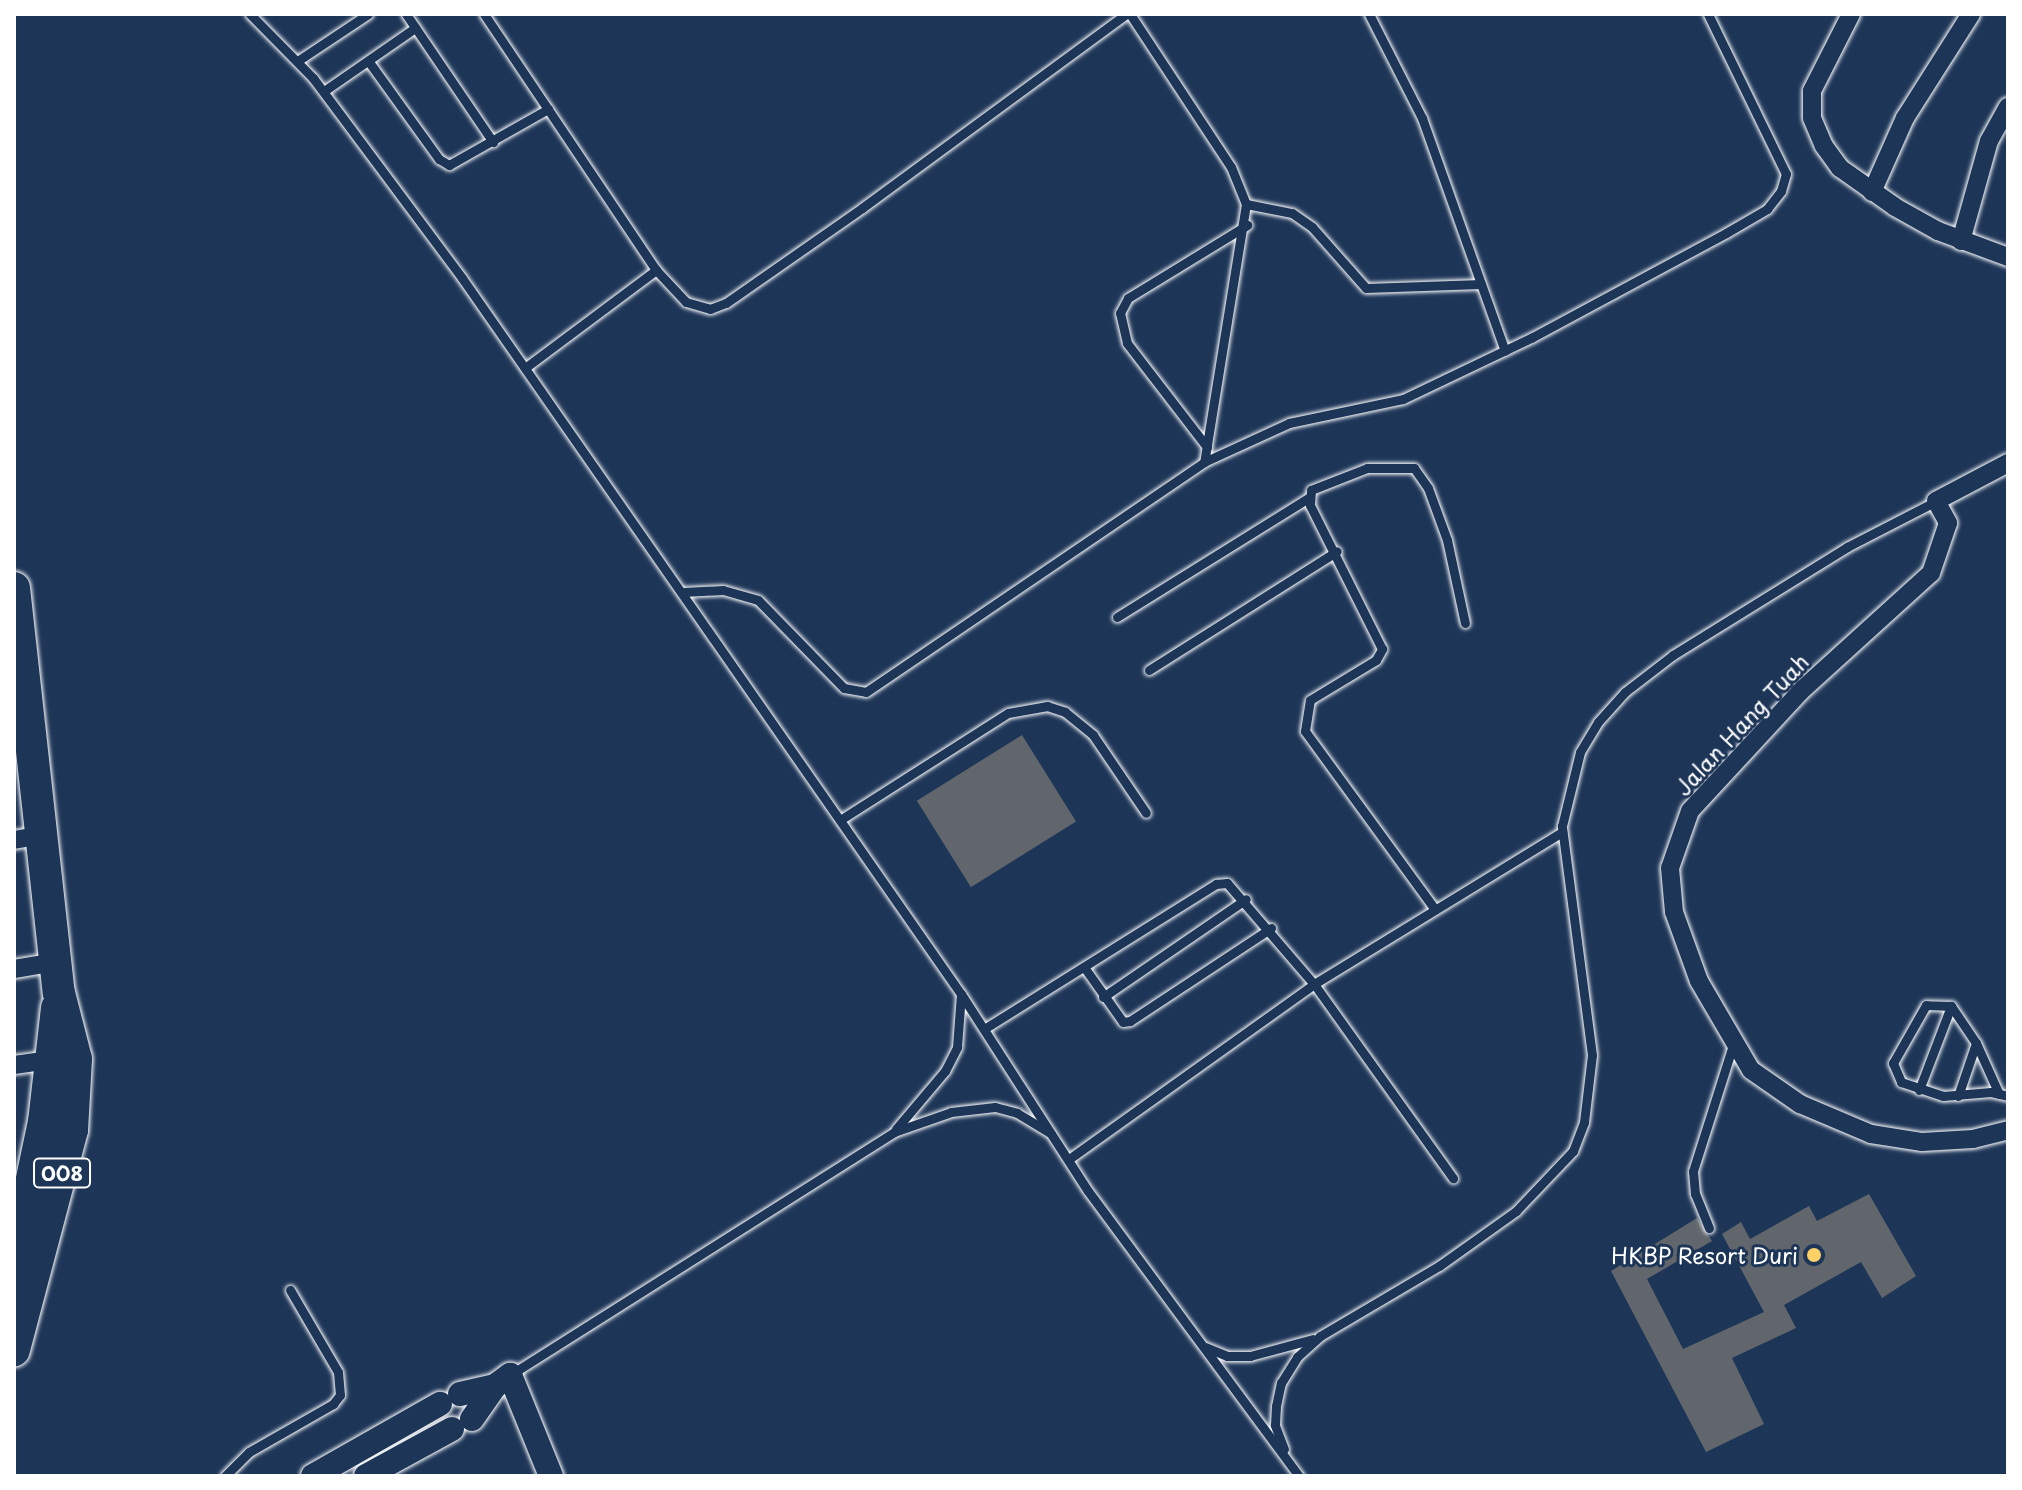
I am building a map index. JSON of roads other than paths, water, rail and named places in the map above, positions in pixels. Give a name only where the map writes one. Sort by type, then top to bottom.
[{"type":"highway","name":"008","points":[[14,588],[27,838],[76,1059],[72,1130],[14,1350]]},
{"type":"highway","name":"008","points":[[15,1260],[44,1122],[58,978]]},
{"type":"street","points":[[1851,14],[1812,91],[1812,118],[1840,168],[1872,192],[1961,241],[2008,257]]},
{"type":"street","points":[[1872,192],[1905,118],[1971,14]]},
{"type":"street","points":[[1961,241],[1989,141],[2008,107]]},
{"type":"street","points":[[1936,501],[2008,463]]},
{"type":"street","name":"Jalan Hang Tuah","points":[[1936,501],[1948,523],[1931,573],[1801,691],[1690,811],[1670,868],[1674,912],[1699,981],[1733,1045],[1751,1070],[1800,1104],[1871,1134],[1922,1142],[1973,1139],[2008,1130]]},
{"type":"street","points":[[14,969],[58,978]]},
{"type":"street","points":[[14,1065],[49,1060]]},
{"type":"street","points":[[313,1476],[450,1399],[502,1380]]},
{"type":"street","points":[[370,1445],[375,1471],[462,1424],[502,1380]]},
{"type":"street","points":[[502,1380],[551,1476]]},
{"type":"lane","points":[[250,14],[299,60],[324,91],[525,368],[961,994],[1069,1159],[1190,1331],[1299,1476]]},
{"type":"lane","points":[[299,60],[368,14]]},
{"type":"lane","points":[[406,14],[493,142]]},
{"type":"lane","points":[[484,14],[656,270],[696,308],[726,303],[1132,16],[1231,167],[1246,204],[1247,225],[1204,462]]},
{"type":"lane","points":[[1369,14],[1422,118],[1505,351]]},
{"type":"lane","points":[[683,592],[723,590],[758,600],[844,688],[866,692],[1204,462],[1289,423],[1403,399],[1505,351],[1726,233],[1767,209],[1781,191],[1786,174],[1777,147],[1708,14]]},
{"type":"lane","points":[[324,91],[415,28]]},
{"type":"lane","points":[[369,62],[439,159],[458,165],[548,109]]},
{"type":"lane","points":[[1246,204],[1292,213],[1312,227],[1366,288],[1481,284]]},
{"type":"lane","points":[[1207,447],[1127,343],[1120,313],[1128,298],[1247,225]]},
{"type":"lane","points":[[525,368],[656,270]]},
{"type":"lane","points":[[1117,617],[1308,498],[1320,484],[1367,468],[1414,468],[1428,488],[1447,540],[1465,623]]},
{"type":"lane","points":[[1308,498],[1337,551],[1382,649],[1376,660],[1310,700],[1305,731],[1434,908]]},
{"type":"lane","points":[[1291,1464],[1277,1432],[1276,1406],[1281,1383],[1297,1357],[1320,1336],[1439,1266],[1516,1211],[1573,1151],[1589,1099],[1592,1055],[1562,832],[1580,752],[1625,692],[1763,599],[1936,501]]},
{"type":"lane","points":[[1149,670],[1337,551]]},
{"type":"lane","points":[[840,820],[1008,713],[1047,706],[1065,712],[1093,735],[1146,813]]},
{"type":"lane","points":[[1069,1159],[1314,984],[1562,832]]},
{"type":"lane","points":[[984,1029],[1216,884],[1234,885],[1314,984],[1453,1178]]},
{"type":"lane","points":[[1103,997],[1246,899]]},
{"type":"lane","points":[[1084,967],[1123,1022],[1130,1021],[1271,928]]},
{"type":"lane","points":[[894,1132],[945,1071],[957,1047],[961,994]]},
{"type":"lane","points":[[1926,1005],[1951,1006],[1976,1043],[2003,1095],[1958,1096],[1919,1090],[1901,1082],[1893,1063],[1926,1005]]},
{"type":"lane","points":[[1919,1090],[1951,1006]]},
{"type":"lane","points":[[1958,1096],[1976,1043]]},
{"type":"lane","points":[[1709,1228],[1695,1194],[1693,1171],[1733,1045]]},
{"type":"lane","points":[[502,1380],[894,1132],[951,1112],[995,1107],[1017,1113],[1055,1136]]},
{"type":"lane","points":[[225,1476],[249,1452],[333,1404],[340,1395],[338,1372],[290,1290]]},
{"type":"lane","points":[[1190,1331],[1207,1350],[1227,1356],[1271,1352],[1320,1336]]},
{"type":"place","name":"HKBP Resort Duri","points":[[1814,1255]]}]
